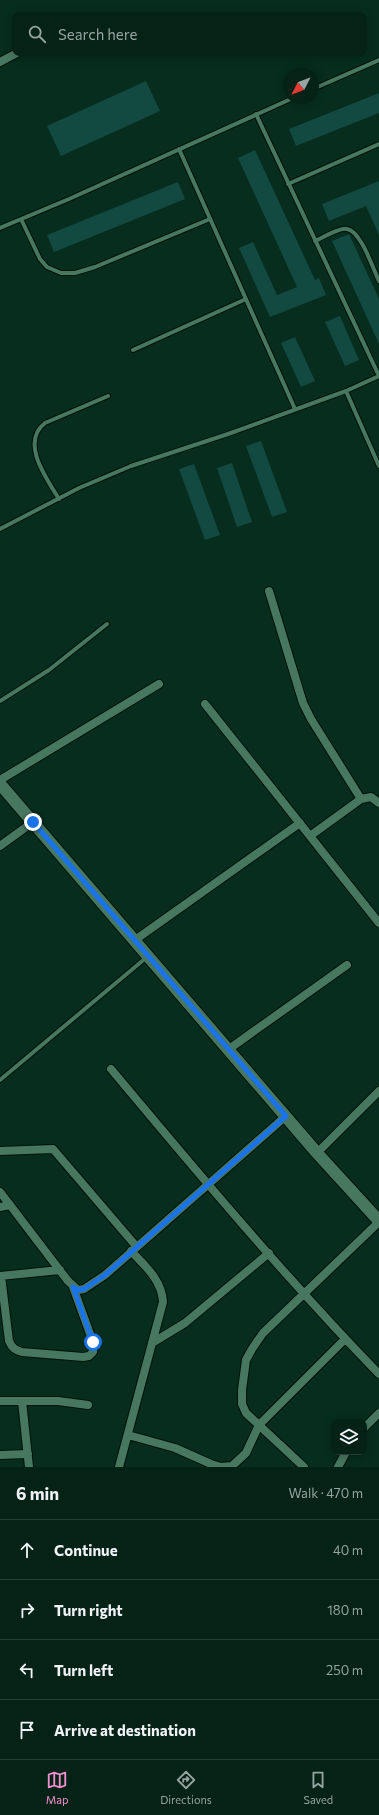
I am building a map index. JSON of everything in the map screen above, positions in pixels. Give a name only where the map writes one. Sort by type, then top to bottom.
[{"type":"main road","points":[[0,784],[317,1153],[379,1222]]},
{"type":"street","points":[[0,62],[12,55]]},
{"type":"street","points":[[269,591],[303,703],[311,719],[361,798]]},
{"type":"street","points":[[0,780],[159,684]]},
{"type":"street","points":[[205,704],[379,923]]},
{"type":"street","points":[[310,836],[361,798],[372,797],[379,803]]},
{"type":"street","points":[[0,846],[33,822]]},
{"type":"street","points":[[135,940],[300,823]]},
{"type":"street","points":[[229,1049],[347,965]]},
{"type":"street","points":[[111,1069],[207,1184],[345,1339],[379,1374]]},
{"type":"street","points":[[317,1153],[379,1091]]},
{"type":"street","points":[[73,1287],[78,1290],[84,1289],[92,1284],[286,1116]]},
{"type":"street","points":[[0,1151],[53,1149],[134,1248],[159,1282],[163,1291],[163,1302],[119,1467]]},
{"type":"street","points":[[0,1192],[60,1270],[73,1287],[93,1342],[93,1352],[90,1356],[83,1357],[22,1352],[16,1350],[9,1341],[1,1276],[60,1270]]},
{"type":"street","points":[[0,1207],[10,1205]]},
{"type":"street","points":[[304,1467],[246,1413],[242,1404],[242,1390],[246,1360],[263,1333],[379,1222]]},
{"type":"street","points":[[152,1343],[190,1319],[269,1253]]},
{"type":"street","points":[[128,1435],[175,1448],[221,1467],[232,1466],[246,1453],[259,1425],[345,1339]]},
{"type":"street","points":[[0,1401],[58,1401],[88,1405]]},
{"type":"street","points":[[22,1401],[29,1467]]},
{"type":"street","points":[[367,1425],[379,1413]]},
{"type":"street","points":[[0,1455],[28,1454]]},
{"type":"street","points":[[338,1467],[344,1455]]},
{"type":"lane","points":[[319,86],[379,60]]},
{"type":"lane","points":[[0,228],[283,102]]},
{"type":"lane","points":[[0,529],[79,488],[131,466],[295,410],[379,376],[256,114]]},
{"type":"lane","points":[[288,184],[379,144]]},
{"type":"lane","points":[[179,149],[295,410]]},
{"type":"lane","points":[[21,219],[40,259],[48,267],[61,273],[74,273],[95,267],[210,219]]},
{"type":"lane","points":[[315,240],[343,229],[352,230],[360,239],[379,281]]},
{"type":"lane","points":[[133,350],[246,299]]},
{"type":"lane","points":[[346,390],[379,466]]},
{"type":"lane","points":[[59,498],[43,473],[35,451],[34,435],[38,428],[45,423],[108,396]]},
{"type":"lane","points":[[0,702],[49,670],[107,624]]},
{"type":"lane","points":[[0,1080],[148,956]]},
{"type":"building","points":[[146,81],[160,111],[61,156],[47,126]]},
{"type":"building","points":[[379,93],[379,113],[296,146],[289,129]]},
{"type":"building","points":[[255,150],[315,280],[319,278],[326,295],[270,317],[239,248],[253,242],[277,295],[297,287],[238,158]]},
{"type":"building","points":[[379,181],[379,235],[366,206],[329,221],[322,204]]},
{"type":"building","points":[[178,182],[185,199],[54,252],[47,235]]},
{"type":"building","points":[[349,234],[379,299],[379,344],[332,241]]},
{"type":"building","points":[[340,316],[359,360],[345,366],[325,322]]},
{"type":"building","points":[[295,337],[315,381],[301,387],[281,343]]},
{"type":"building","points":[[261,441],[287,512],[272,517],[246,446]]},
{"type":"building","points":[[232,463],[252,522],[237,527],[217,468]]},
{"type":"building","points":[[194,464],[220,535],[205,540],[179,469]]},
{"type":"route","points":[[33,822],[286,1116],[105,1275],[84,1289],[78,1290],[73,1287],[93,1342]]}]
